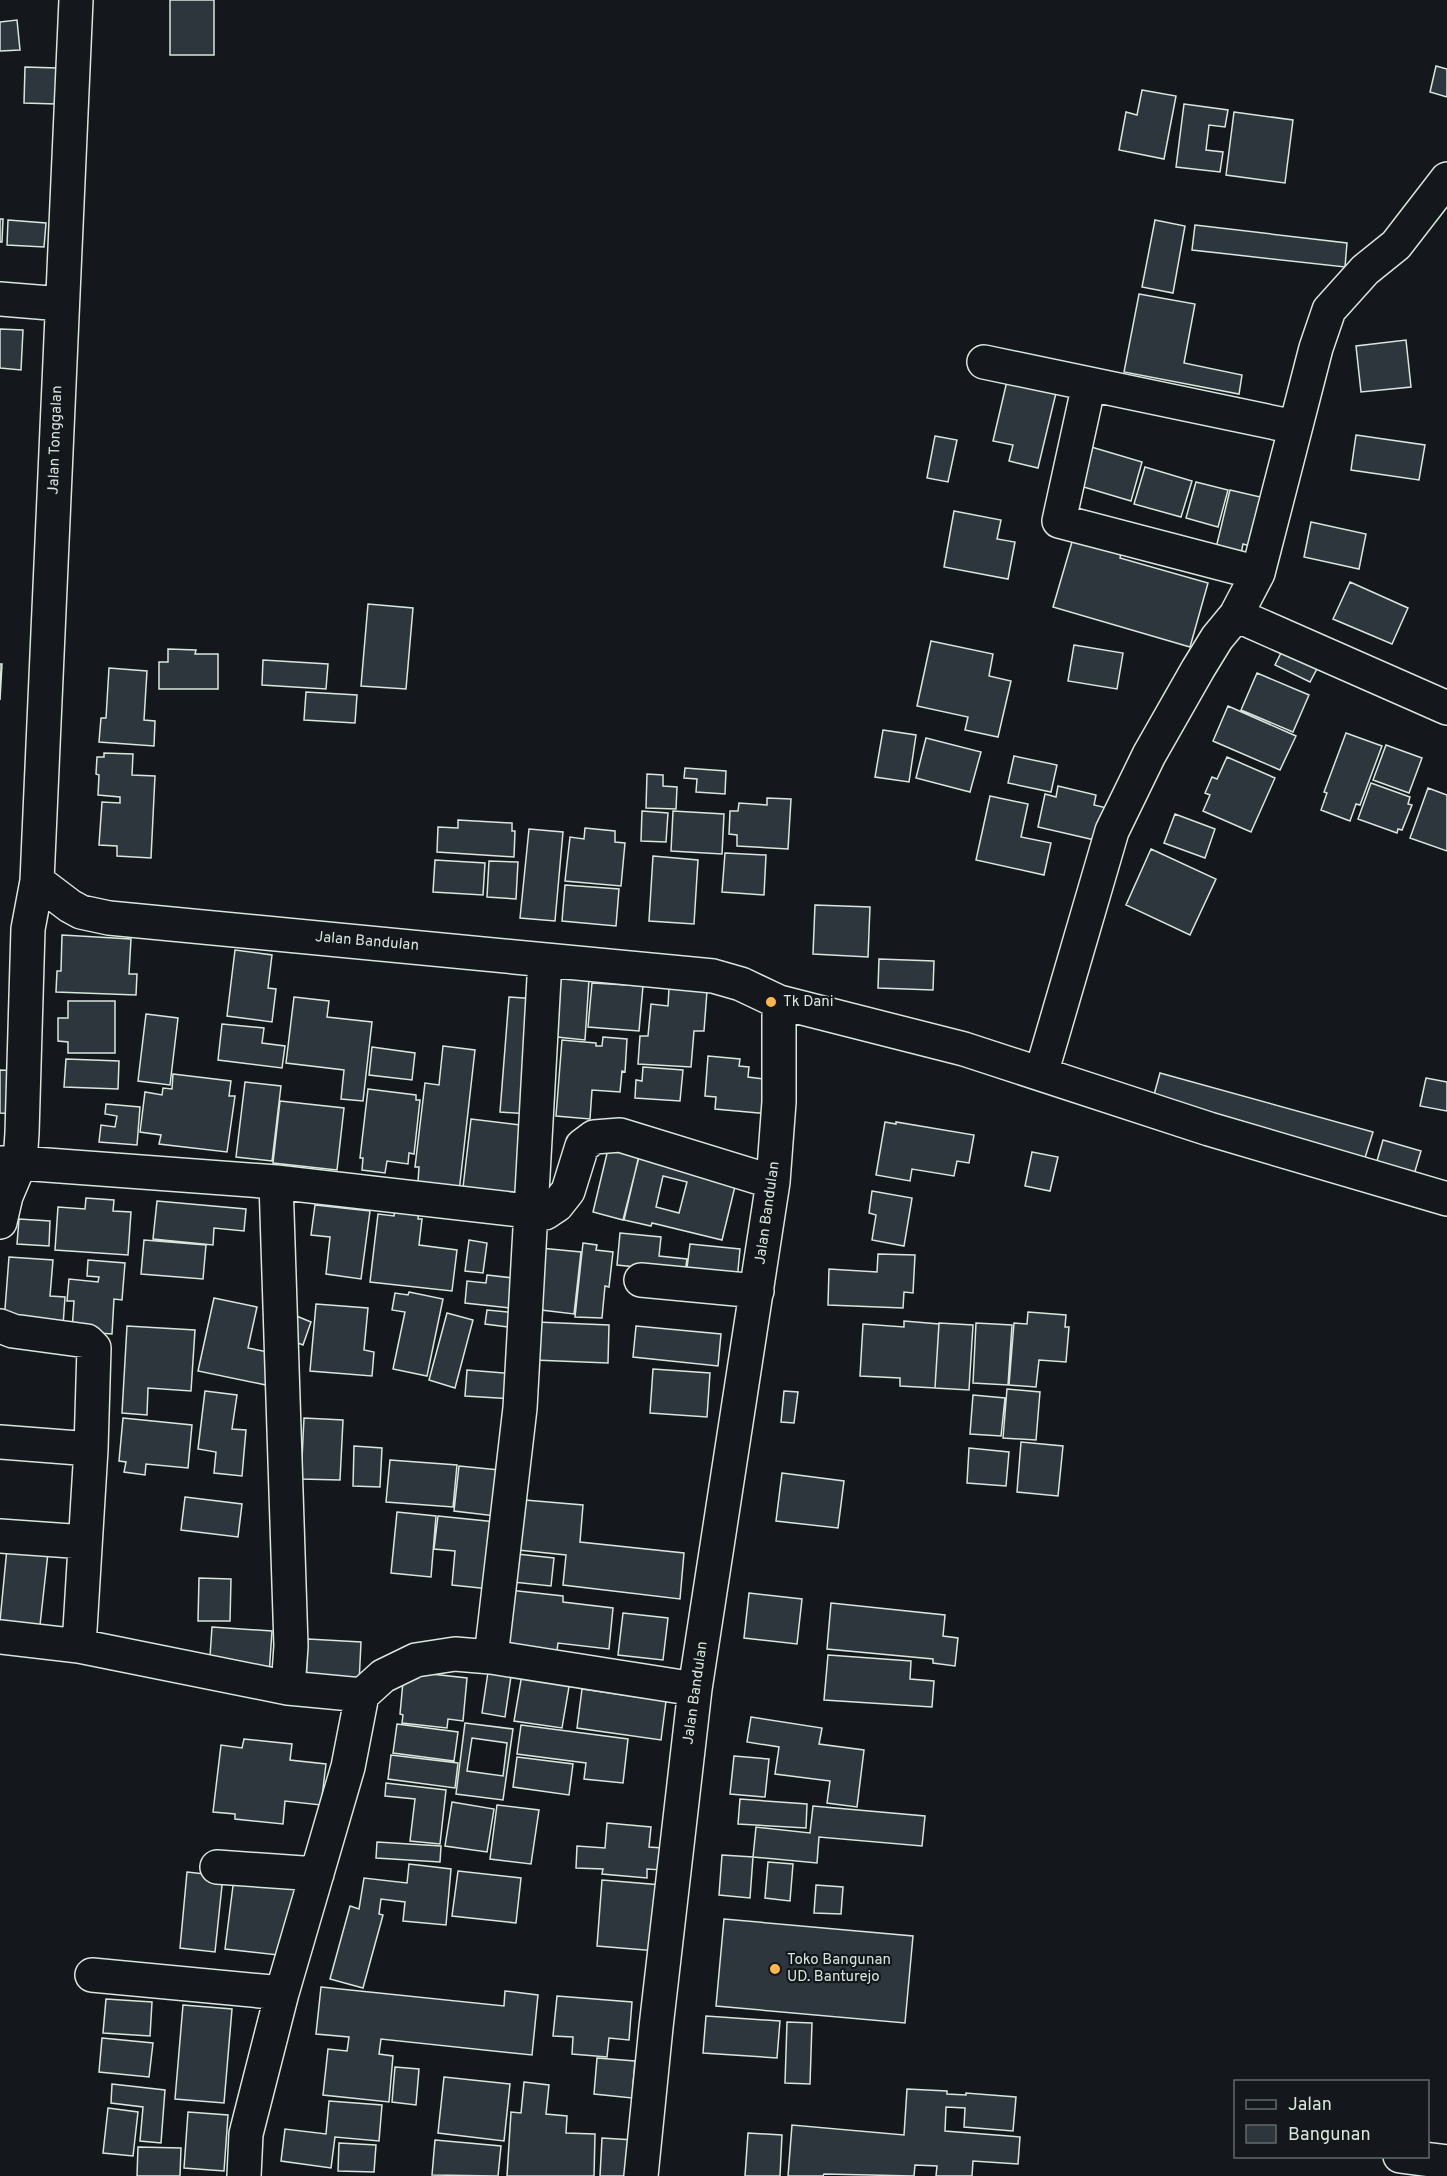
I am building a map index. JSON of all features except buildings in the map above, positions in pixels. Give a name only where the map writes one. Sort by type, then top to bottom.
[{"type":"street","name":"Jalan Tonggalan","points":[[10,1163],[28,929],[37,881],[76,0]]},
{"type":"street","points":[[1041,1074],[1112,831],[1149,755],[1192,679],[1217,638],[1236,615],[1258,573],[1316,348],[1329,310],[1365,270],[1396,246],[1447,179]]},
{"type":"street","points":[[0,299],[62,304]]},
{"type":"street","points":[[984,362],[1295,428]]},
{"type":"street","points":[[1089,384],[1059,521],[1258,573]]},
{"type":"street","points":[[1236,615],[1447,708]]},
{"type":"street","name":"Jalan Bandulan","points":[[37,881],[81,912],[108,918],[713,976],[741,984],[779,1002],[779,1102],[773,1182],[695,1689],[641,2176]]},
{"type":"street","points":[[491,1657],[520,1408],[545,960]]},
{"type":"street","points":[[779,1002],[964,1049],[1209,1128],[1447,1198]]},
{"type":"street","points":[[0,1222],[10,1163],[276,1182],[545,1213],[568,1191],[582,1146],[594,1137],[620,1136],[773,1182]]},
{"type":"street","points":[[276,1182],[291,1646],[288,1688]]},
{"type":"street","points":[[641,1280],[757,1292]]},
{"type":"street","points":[[0,1326],[13,1331],[66,1337],[92,1343],[94,1348],[91,1449],[79,1646]]},
{"type":"street","points":[[0,1442],[91,1449]]},
{"type":"street","points":[[0,1536],[85,1542]]},
{"type":"street","points":[[0,1637],[79,1646],[288,1688],[362,1695]]},
{"type":"street","points":[[244,2176],[246,2134],[282,1993],[348,1767],[362,1695],[383,1676],[416,1660],[455,1654],[491,1657],[695,1689]]},
{"type":"street","points":[[218,1867],[317,1874]]},
{"type":"street","points":[[93,1975],[282,1993]]},
{"type":"street","points":[[1410,2158],[1447,2162]]},
{"type":"place","name":"Tk Dani","points":[[771,1002]]},
{"type":"place","name":"Toko Bangunan UD. Banturejo","points":[[775,1969]]}]
